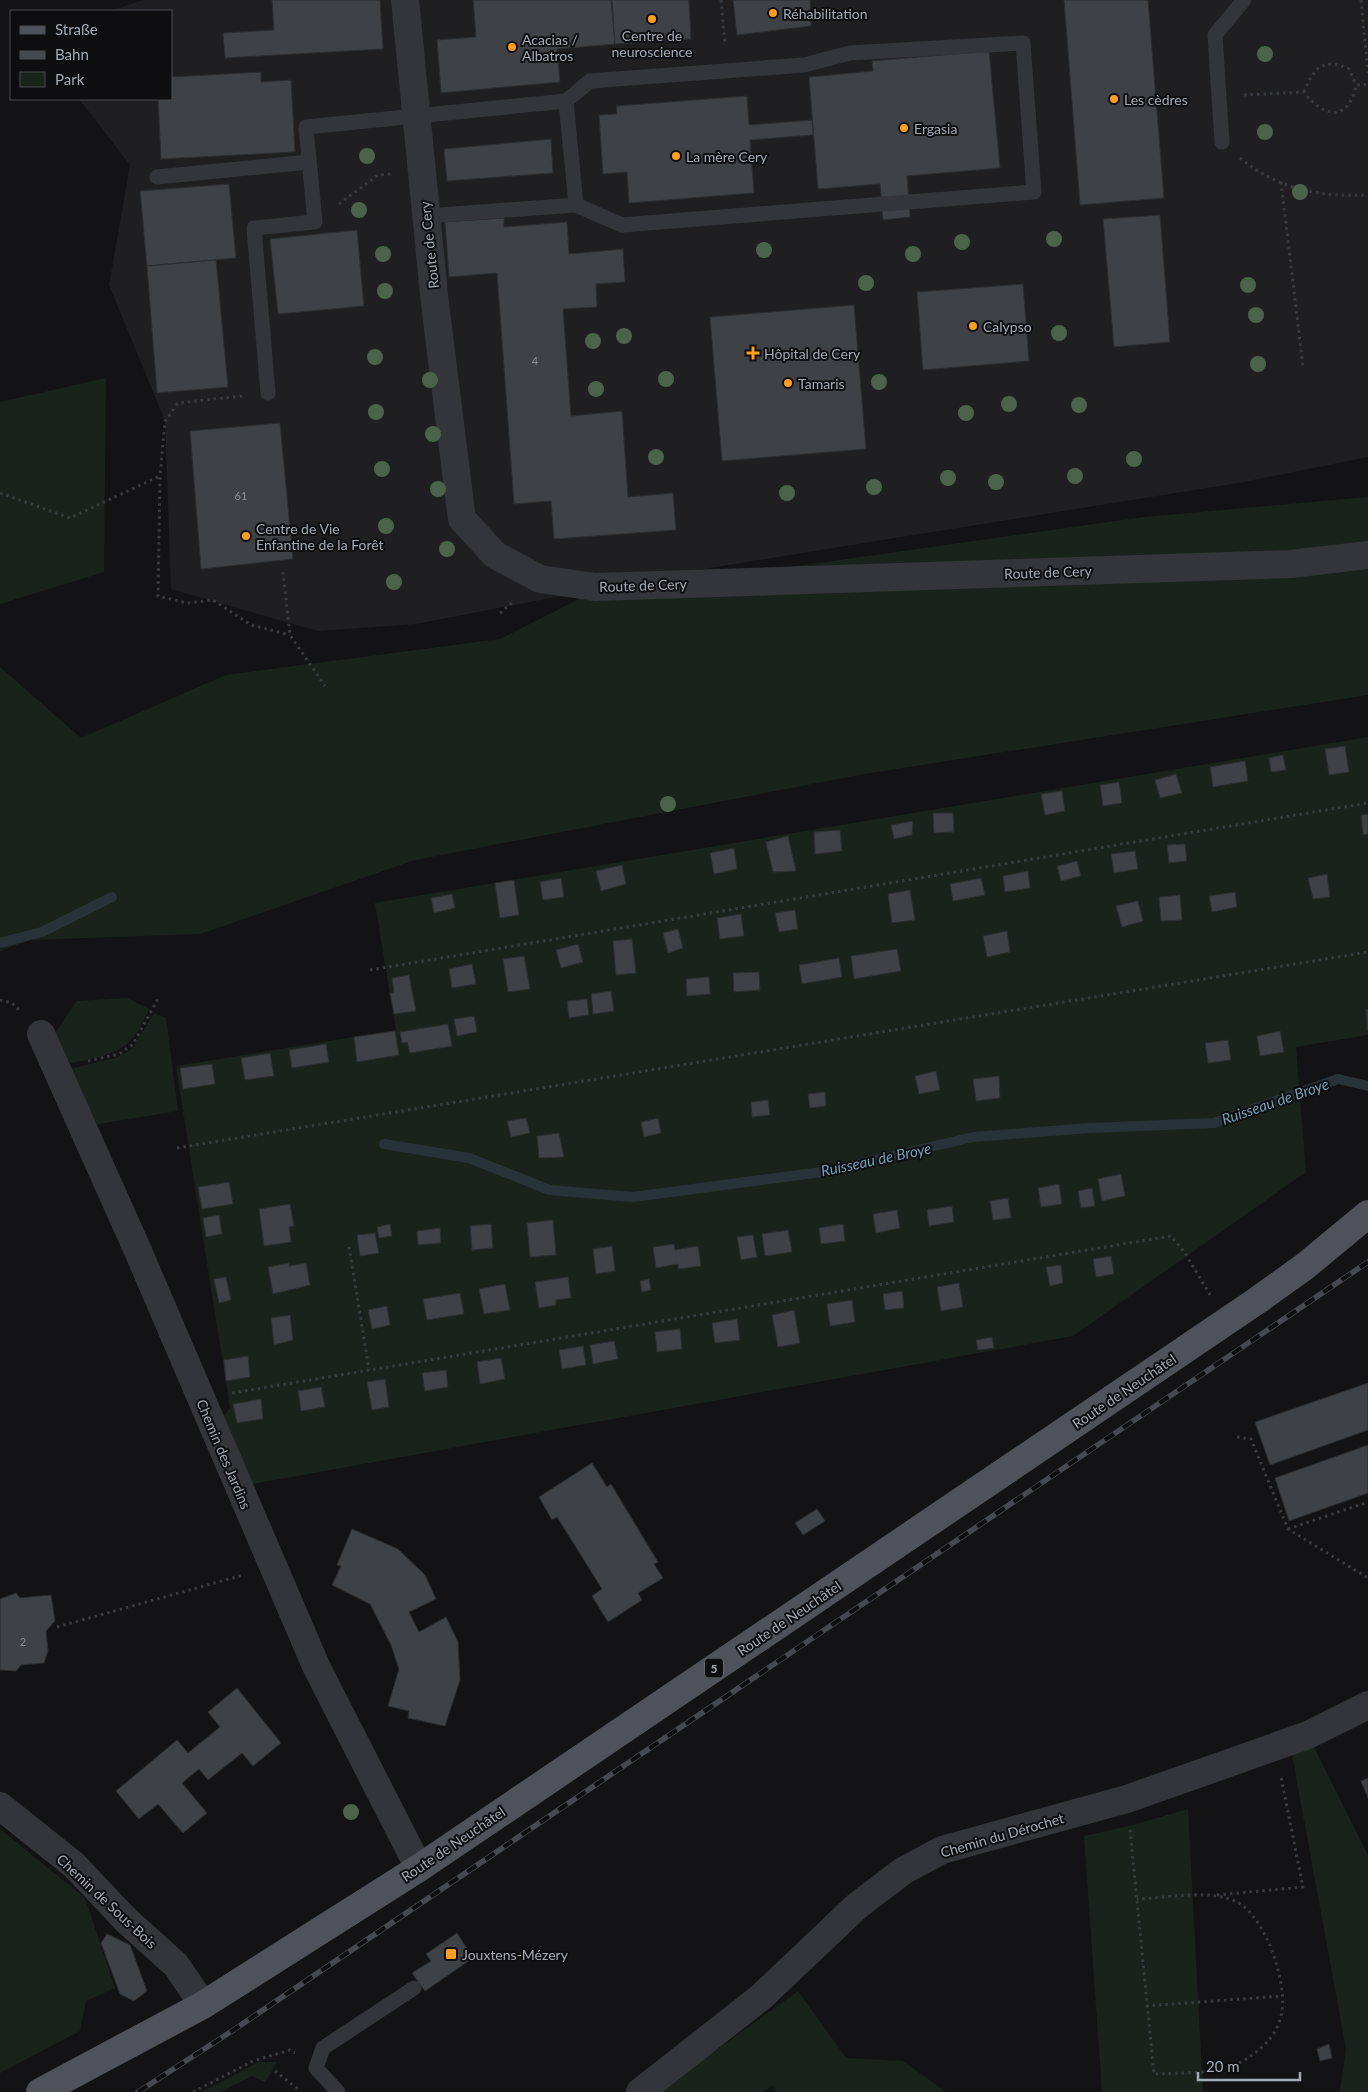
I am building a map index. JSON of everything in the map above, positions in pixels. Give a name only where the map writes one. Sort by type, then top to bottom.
[{"type":"main road","name":"Route de Neuchâtel","points":[[40,2092],[203,2006],[419,1868],[1258,1300],[1304,1267],[1368,1214]]},
{"type":"street","name":"Route de Cery","points":[[406,0],[421,170],[462,520],[496,555],[540,579],[605,587],[1291,564],[1368,554]]},
{"type":"street","name":"Chemin des Jardins","points":[[41,1034],[138,1251],[316,1666],[419,1868]]},
{"type":"street","name":"Chemin du Dérochet","points":[[640,2092],[761,1997],[857,1906],[903,1871],[942,1850],[1127,1799],[1308,1735],[1368,1705]]},
{"type":"street","name":"Chemin de Sous-Bois","points":[[0,1806],[74,1866],[126,1920],[176,1965],[203,2006]]},
{"type":"lane","points":[[1222,142],[1215,35],[1244,0]]},
{"type":"lane","points":[[268,393],[254,228],[316,222],[306,127],[566,101],[590,81],[804,65],[850,53],[1023,42],[1034,192],[622,225],[576,205],[426,216]]},
{"type":"lane","points":[[566,101],[576,205]]},
{"type":"lane","points":[[157,177],[309,162]]},
{"type":"lane","points":[[338,2092],[316,2068],[323,2048],[414,1988]]},
{"type":"path","points":[[720,0],[728,71]]},
{"type":"path","points":[[1361,0],[1368,73]]},
{"type":"path","points":[[1336,63],[1349,69],[1356,85],[1353,98],[1348,106],[1338,112],[1325,112],[1312,103],[1304,92],[1312,74],[1322,65],[1336,63]]},
{"type":"path","points":[[1356,85],[1368,84]]},
{"type":"path","points":[[1257,95],[1304,92]]},
{"type":"path","points":[[1222,142],[1242,160],[1281,182],[1317,194],[1368,195]]},
{"type":"path","points":[[316,222],[378,175],[421,170]]},
{"type":"path","points":[[1281,182],[1303,367]]},
{"type":"path","points":[[268,393],[178,403],[165,421],[160,476],[158,596],[187,603],[214,600],[250,625],[290,634]]},
{"type":"path","points":[[0,494],[70,518],[160,476]]},
{"type":"path","points":[[283,572],[290,634],[325,686]]},
{"type":"path","points":[[370,970],[1368,803]]},
{"type":"path","points":[[178,1148],[1368,952]]},
{"type":"path","points":[[56,1068],[119,1054],[133,1044],[158,999]]},
{"type":"path","points":[[201,1398],[1172,1236],[1185,1253],[1214,1302]]},
{"type":"path","points":[[350,1247],[369,1370]]},
{"type":"path","points":[[1237,1437],[1251,1439],[1288,1529],[1368,1578]]},
{"type":"path","points":[[1288,1529],[1368,1502]]},
{"type":"path","points":[[57,1626],[272,1567]]},
{"type":"path","points":[[1137,1899],[1214,1895],[1303,1887],[1274,1746]]},
{"type":"path","points":[[1127,1799],[1154,2074],[1208,2071],[1226,2068],[1245,2060],[1268,2043],[1282,2018],[1280,1977],[1270,1943],[1256,1920],[1238,1902],[1214,1895]]},
{"type":"path","points":[[1146,2006],[1282,1996]]},
{"type":"path","points":[[193,2092],[253,2061],[290,2050],[316,2068]]},
{"type":"path","points":[[275,2071],[302,2092]]},
{"type":"shaded area","name":"Hôpital de Cery","points":[[143,0],[1368,0],[1368,457],[1244,482],[684,572],[416,624],[318,631],[171,589],[165,421],[109,285],[130,165],[80,100],[172,100],[172,10],[113,10]]},
{"type":"green space","points":[[106,378],[104,572],[0,604],[0,402]]},
{"type":"green space","points":[[1368,497],[1368,695],[864,774],[415,860],[200,934],[30,940],[0,951],[0,667],[81,738],[226,675],[500,639],[585,596],[1144,517]]},
{"type":"green space","points":[[1368,737],[1368,1035],[1296,1047],[1306,1172],[1073,1336],[252,1484],[221,1420],[230,1408],[176,1066],[396,1030],[375,903]]},
{"type":"green space","points":[[127,998],[149,1009],[131,1040],[118,1050],[68,1064],[55,1033],[77,1001]]},
{"type":"green space","points":[[154,1013],[166,1018],[178,1111],[93,1125],[70,1069],[118,1057],[132,1049]]},
{"type":"green space","points":[[1311,1741],[1368,1855],[1368,2092],[1340,2092],[1346,2049],[1291,1749]]},
{"type":"green space","points":[[1188,1809],[1203,2092],[1102,2092],[1084,1836],[1129,1826]]},
{"type":"green space","points":[[0,1829],[85,1898],[115,1988],[86,2001],[80,2031],[0,2073]]},
{"type":"green space","points":[[798,1991],[846,2058],[903,2061],[946,2092],[776,2092],[773,2085],[763,2092],[659,2092]]},
{"type":"green space","points":[[259,2062],[277,2062],[265,2082],[252,2076],[220,2092],[202,2092]]},
{"type":"building","points":[[272,0],[380,0],[383,49],[225,58],[223,33],[274,30]]},
{"type":"building","name":"Acacias / Albatros","points":[[473,0],[611,0],[615,44],[557,49],[560,82],[441,93],[437,40],[476,37]]},
{"type":"building","name":"Centre de neuroscience","points":[[612,0],[689,0],[691,39],[615,44]]},
{"type":"building","name":"Réhabilitation","points":[[733,0],[810,0],[811,26],[737,35]]},
{"type":"building","name":"Les cèdres","points":[[1064,0],[1148,0],[1164,198],[1080,205]]},
{"type":"building","name":"Ergasia","points":[[989,51],[1000,168],[907,176],[910,217],[883,220],[880,184],[818,189],[809,77],[873,71],[872,61]]},
{"type":"building","points":[[261,72],[261,82],[291,80],[295,152],[161,159],[158,100],[172,100],[172,77]]},
{"type":"building","name":"La mère Cery","points":[[747,96],[749,125],[812,120],[813,135],[750,140],[754,193],[629,203],[627,172],[603,174],[599,115],[617,114],[616,106]]},
{"type":"building","points":[[551,139],[553,173],[447,181],[444,149]]},
{"type":"building","points":[[229,184],[236,258],[147,266],[140,191]]},
{"type":"building","points":[[1160,215],[1170,342],[1114,347],[1103,219]]},
{"type":"building","points":[[504,218],[504,227],[567,222],[569,254],[623,249],[625,282],[596,284],[597,307],[563,309],[571,416],[622,411],[628,497],[673,493],[676,530],[554,539],[551,501],[514,504],[497,273],[449,277],[445,222]]},
{"type":"building","points":[[357,230],[364,306],[278,314],[270,239]]},
{"type":"building","points":[[216,260],[228,387],[157,393],[147,266]]},
{"type":"building","name":"Calypso","points":[[1023,284],[1029,361],[923,370],[917,292]]},
{"type":"building","name":"Tamaris","points":[[854,305],[866,449],[722,461],[710,317]]},
{"type":"building","points":[[280,423],[293,559],[201,569],[190,431]]},
{"type":"building","points":[[1345,746],[1349,772],[1329,775],[1325,749]]},
{"type":"building","points":[[1283,755],[1286,770],[1271,772],[1269,758]]},
{"type":"building","points":[[1245,761],[1248,781],[1213,787],[1210,767]]},
{"type":"building","points":[[1176,774],[1182,793],[1160,798],[1155,780]]},
{"type":"building","points":[[1119,782],[1122,803],[1103,806],[1100,785]]},
{"type":"building","points":[[1062,791],[1065,811],[1045,815],[1041,794]]},
{"type":"building","points":[[933,813],[953,813],[954,832],[934,833]]},
{"type":"building","points":[[1368,814],[1368,834],[1363,835],[1361,815]]},
{"type":"building","points":[[913,821],[912,835],[894,839],[891,825]]},
{"type":"building","points":[[840,830],[842,851],[815,854],[814,832]]},
{"type":"building","points":[[788,836],[796,871],[773,872],[766,842]]},
{"type":"building","points":[[1185,844],[1187,861],[1169,863],[1167,845]]},
{"type":"building","points":[[734,848],[737,869],[714,874],[710,853]]},
{"type":"building","points":[[1135,851],[1138,869],[1114,873],[1111,854]]},
{"type":"building","points":[[1077,861],[1081,876],[1061,881],[1057,866]]},
{"type":"building","points":[[622,865],[626,884],[601,891],[596,871]]},
{"type":"building","points":[[1028,871],[1030,888],[1005,892],[1003,876]]},
{"type":"building","points":[[1327,874],[1330,897],[1313,899],[1308,878]]},
{"type":"building","points":[[561,878],[564,897],[543,900],[540,882]]},
{"type":"building","points":[[981,878],[985,895],[953,901],[950,884]]},
{"type":"building","points":[[514,880],[519,915],[500,918],[495,883]]},
{"type":"building","points":[[910,890],[915,920],[892,923],[888,894]]},
{"type":"building","points":[[1235,892],[1237,907],[1212,912],[1209,896]]},
{"type":"building","points":[[452,894],[455,908],[434,913],[431,898]]},
{"type":"building","points":[[1180,895],[1182,920],[1161,921],[1159,897]]},
{"type":"building","points":[[1138,901],[1143,921],[1122,927],[1116,906]]},
{"type":"building","points":[[795,910],[798,929],[779,932],[775,913]]},
{"type":"building","points":[[741,914],[744,936],[720,939],[717,918]]},
{"type":"building","points":[[678,929],[683,948],[668,953],[663,933]]},
{"type":"building","points":[[1007,931],[1010,952],[987,957],[983,936]]},
{"type":"building","points":[[632,939],[636,973],[616,975],[613,941]]},
{"type":"building","points":[[578,944],[583,962],[561,968],[556,950]]},
{"type":"building","points":[[897,949],[901,971],[854,979],[851,956]]},
{"type":"building","points":[[524,956],[530,989],[508,992],[503,959]]},
{"type":"building","points":[[839,958],[842,977],[802,984],[799,965]]},
{"type":"building","points":[[472,964],[476,984],[452,988],[449,969]]},
{"type":"building","points":[[759,972],[760,990],[734,992],[733,973]]},
{"type":"building","points":[[409,975],[416,1011],[394,1014],[390,993],[394,993],[392,978]]},
{"type":"building","points":[[709,977],[710,994],[687,996],[686,979]]},
{"type":"building","points":[[611,991],[614,1011],[593,1014],[591,994]]},
{"type":"building","points":[[587,999],[589,1015],[569,1018],[567,1001]]},
{"type":"building","points":[[1366,1009],[1368,1009],[1368,1030],[1367,1030]]},
{"type":"building","points":[[474,1016],[477,1032],[457,1036],[454,1019]]},
{"type":"building","points":[[448,1024],[452,1046],[410,1053],[407,1042],[402,1043],[400,1032]]},
{"type":"building","points":[[395,1031],[399,1055],[357,1062],[354,1037]]},
{"type":"building","points":[[1280,1031],[1284,1052],[1260,1056],[1257,1036]]},
{"type":"building","points":[[1228,1040],[1231,1060],[1208,1063],[1205,1043]]},
{"type":"building","points":[[326,1044],[329,1062],[292,1068],[289,1050]]},
{"type":"building","points":[[270,1053],[274,1076],[245,1080],[241,1058]]},
{"type":"building","points":[[212,1064],[215,1084],[183,1089],[180,1068]]},
{"type":"building","points":[[936,1071],[940,1090],[919,1094],[915,1076]]},
{"type":"building","points":[[999,1076],[1000,1098],[976,1101],[973,1079]]},
{"type":"building","points":[[825,1092],[826,1106],[810,1108],[808,1094]]},
{"type":"building","points":[[768,1100],[770,1115],[752,1117],[751,1102]]},
{"type":"building","points":[[526,1118],[530,1133],[511,1137],[507,1121]]},
{"type":"building","points":[[658,1118],[661,1133],[644,1137],[641,1122]]},
{"type":"building","points":[[559,1133],[564,1157],[539,1158],[537,1136]]},
{"type":"building","points":[[1121,1174],[1125,1196],[1102,1201],[1098,1179]]},
{"type":"building","points":[[229,1182],[233,1204],[202,1209],[198,1187]]},
{"type":"building","points":[[1059,1184],[1062,1204],[1041,1207],[1038,1188]]},
{"type":"building","points":[[1092,1188],[1095,1206],[1081,1208],[1078,1191]]},
{"type":"building","points":[[1008,1198],[1011,1218],[993,1220],[990,1201]]},
{"type":"building","points":[[290,1204],[294,1226],[289,1227],[291,1242],[264,1246],[259,1209]]},
{"type":"building","points":[[952,1206],[954,1222],[929,1226],[927,1210]]},
{"type":"building","points":[[897,1210],[900,1228],[876,1233],[873,1214]]},
{"type":"building","points":[[219,1215],[222,1234],[206,1237],[203,1218]]},
{"type":"building","points":[[553,1220],[556,1255],[530,1257],[527,1223]]},
{"type":"building","points":[[390,1224],[392,1236],[379,1238],[377,1227]]},
{"type":"building","points":[[491,1224],[493,1248],[472,1250],[470,1226]]},
{"type":"building","points":[[843,1224],[845,1241],[821,1244],[819,1228]]},
{"type":"building","points":[[440,1228],[441,1243],[418,1245],[417,1231]]},
{"type":"building","points":[[788,1230],[792,1252],[765,1256],[762,1234]]},
{"type":"building","points":[[375,1233],[379,1253],[360,1256],[357,1235]]},
{"type":"building","points":[[753,1235],[757,1257],[741,1260],[737,1237]]},
{"type":"building","points":[[674,1244],[675,1250],[698,1246],[701,1266],[678,1269],[678,1264],[656,1268],[653,1247]]},
{"type":"building","points":[[612,1246],[615,1271],[596,1274],[593,1249]]},
{"type":"building","points":[[1111,1256],[1114,1274],[1096,1277],[1093,1259]]},
{"type":"building","points":[[289,1263],[289,1266],[306,1263],[310,1285],[273,1294],[268,1267]]},
{"type":"building","points":[[1061,1265],[1063,1283],[1050,1286],[1046,1267]]},
{"type":"building","points":[[226,1277],[231,1300],[219,1303],[214,1279]]},
{"type":"building","points":[[568,1277],[571,1298],[556,1300],[556,1305],[539,1308],[535,1282]]},
{"type":"building","points":[[649,1279],[651,1290],[642,1292],[640,1281]]},
{"type":"building","points":[[959,1283],[963,1307],[941,1311],[937,1287]]},
{"type":"building","points":[[505,1284],[510,1310],[484,1314],[479,1289]]},
{"type":"building","points":[[902,1291],[904,1308],[885,1310],[883,1294]]},
{"type":"building","points":[[460,1293],[464,1314],[427,1320],[423,1299]]},
{"type":"building","points":[[852,1300],[855,1322],[830,1326],[827,1304]]},
{"type":"building","points":[[387,1306],[390,1325],[372,1329],[368,1310]]},
{"type":"building","points":[[794,1310],[800,1343],[778,1347],[772,1315]]},
{"type":"building","points":[[290,1315],[293,1340],[274,1345],[271,1318]]},
{"type":"building","points":[[737,1319],[740,1340],[715,1343],[712,1323]]},
{"type":"building","points":[[680,1329],[682,1349],[657,1352],[655,1332]]},
{"type":"building","points":[[992,1337],[994,1348],[978,1350],[976,1340]]},
{"type":"building","points":[[614,1341],[618,1359],[593,1364],[590,1345]]},
{"type":"building","points":[[583,1346],[586,1365],[562,1369],[559,1350]]},
{"type":"building","points":[[248,1356],[250,1377],[226,1381],[224,1360]]},
{"type":"building","points":[[501,1358],[505,1379],[480,1384],[477,1362]]},
{"type":"building","points":[[446,1370],[448,1387],[425,1391],[422,1373]]},
{"type":"building","points":[[385,1379],[389,1407],[372,1410],[367,1382]]},
{"type":"building","points":[[1368,1383],[1368,1430],[1270,1465],[1255,1422]]},
{"type":"building","points":[[321,1387],[325,1407],[301,1411],[298,1391]]},
{"type":"building","points":[[261,1399],[263,1419],[237,1423],[233,1404]]},
{"type":"building","points":[[1368,1445],[1368,1493],[1289,1521],[1275,1478]]},
{"type":"building","points":[[592,1463],[607,1487],[611,1484],[658,1562],[654,1564],[663,1578],[638,1593],[642,1600],[608,1622],[592,1596],[602,1589],[557,1517],[552,1520],[539,1497]]},
{"type":"building","points":[[817,1509],[825,1521],[803,1535],[795,1523]]},
{"type":"building","points":[[352,1529],[398,1549],[425,1575],[436,1599],[409,1612],[419,1632],[446,1617],[458,1642],[460,1680],[445,1726],[408,1718],[409,1711],[388,1706],[399,1669],[391,1645],[370,1604],[332,1585],[341,1566],[337,1565]]},
{"type":"building","points":[[16,1593],[20,1598],[51,1595],[55,1621],[46,1631],[48,1651],[44,1663],[21,1665],[16,1671],[0,1670],[0,1599]]},
{"type":"building","points":[[237,1688],[281,1743],[253,1766],[242,1753],[208,1780],[199,1769],[182,1783],[207,1813],[183,1833],[158,1804],[139,1819],[116,1791],[177,1740],[188,1753],[220,1727],[208,1712]]},
{"type":"building","points":[[1368,1778],[1368,1798],[1361,1781]]},
{"type":"building","points":[[457,1933],[473,1958],[425,1991],[412,1973],[431,1961],[426,1954]]},
{"type":"building","points":[[107,1934],[130,1945],[147,1991],[134,2001],[120,1994],[101,1943]]},
{"type":"building","points":[[1329,2044],[1332,2058],[1320,2061],[1317,2049]]},
{"type":"waterway","points":[[0,943],[42,932],[112,897]]},
{"type":"waterway","name":"Ruisseau de Broye","points":[[384,1144],[469,1158],[550,1190],[633,1197],[829,1171],[973,1137],[1089,1128],[1214,1123],[1338,1079],[1368,1086]]},
{"type":"railway","points":[[138,2092],[232,2031],[1368,1262]]},
{"type":"place","name":"Réhabilitation","points":[[773,13]]},
{"type":"place","name":"Centre de neuroscience","points":[[652,19]]},
{"type":"place","name":"Acacias / Albatros","points":[[512,47]]},
{"type":"place","name":"Les cèdres","points":[[1114,99]]},
{"type":"place","name":"Ergasia","points":[[904,128]]},
{"type":"place","name":"La mère Cery","points":[[676,156]]},
{"type":"place","name":"Calypso","points":[[973,326]]},
{"type":"place","name":"Hôpital de Cery","points":[[753,353]]},
{"type":"place","name":"Tamaris","points":[[788,383]]},
{"type":"place","name":"Centre de Vie Enfantine de la Forêt","points":[[246,536]]},
{"type":"place","name":"Jouxtens-Mézery","points":[[451,1954]]}]
